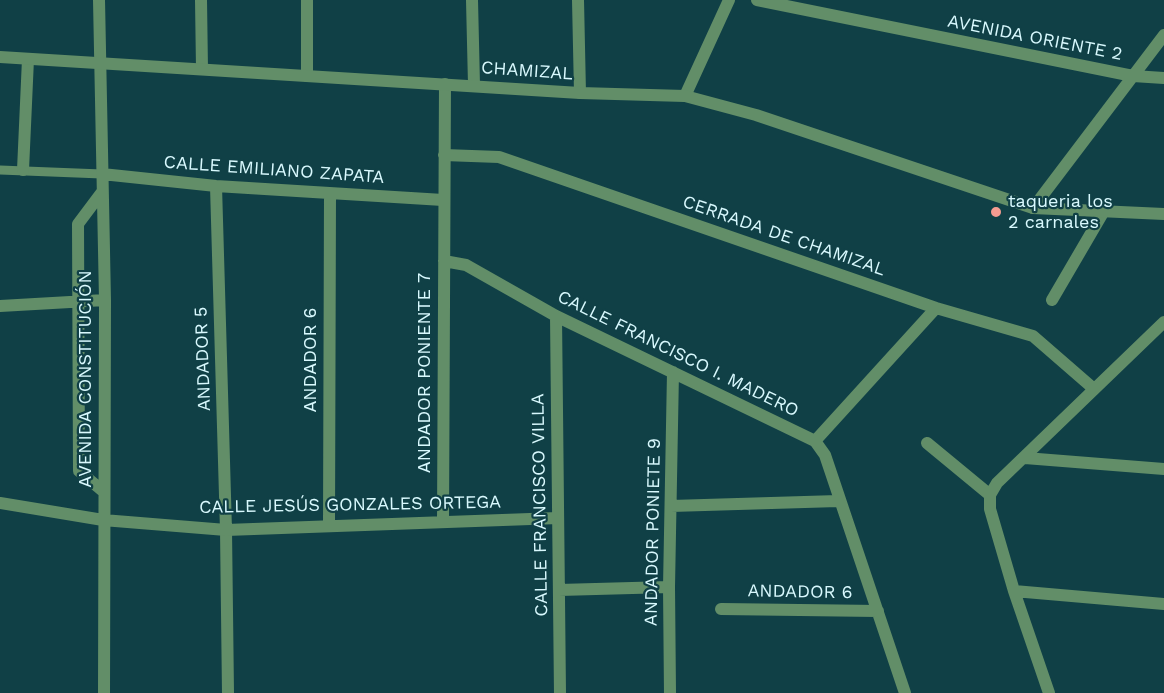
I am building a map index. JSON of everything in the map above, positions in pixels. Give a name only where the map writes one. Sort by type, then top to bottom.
[{"type":"street","name":"AVENIDA CONSTITUCIÓN","points":[[99,0],[105,300],[104,693]]},
{"type":"street","points":[[201,0],[202,69]]},
{"type":"street","points":[[307,0],[307,76]]},
{"type":"street","points":[[472,0],[474,85]]},
{"type":"street","points":[[578,0],[580,93]]},
{"type":"street","points":[[685,96],[729,0]]},
{"type":"street","name":"AVENIDA ORIENTE 2","points":[[757,0],[1132,76],[1164,78]]},
{"type":"street","points":[[1034,208],[1164,35]]},
{"type":"street","name":"CHAMIZAL","points":[[0,57],[580,93],[685,96],[756,115],[1034,208],[1164,214]]},
{"type":"street","points":[[23,170],[28,59]]},
{"type":"street","points":[[444,261],[445,84]]},
{"type":"street","name":"CERRADA DE CHAMIZAL","points":[[444,155],[499,157],[936,308],[1033,336],[1094,389]]},
{"type":"street","name":"CALLE EMILIANO ZAPATA","points":[[102,174],[216,186],[443,200]]},
{"type":"street","name":"ANDADOR 5","points":[[216,186],[226,530],[228,693]]},
{"type":"street","points":[[102,192],[78,224],[78,302],[80,471],[104,492]]},
{"type":"street","name":"ANDADOR 6","points":[[329,526],[330,194]]},
{"type":"street","points":[[1052,300],[1104,211]]},
{"type":"street","name":"CALLE FRANCISCO I. MADERO","points":[[444,261],[466,265],[556,316],[815,441]]},
{"type":"street","name":"ANDADOR PONIENTE 7","points":[[443,521],[444,261]]},
{"type":"street","points":[[0,306],[105,300]]},
{"type":"street","points":[[905,693],[838,501],[825,455],[815,441],[936,308]]},
{"type":"street","name":"CALLE FRANCISCO VILLA","points":[[556,316],[560,693]]},
{"type":"street","points":[[1049,693],[1014,591],[990,509],[990,495],[997,483],[1164,322]]},
{"type":"street","points":[[1148,338],[1164,339]]},
{"type":"street","name":"ANDADOR PONIETE 9","points":[[670,693],[670,506],[674,372]]},
{"type":"street","points":[[927,443],[990,495]]},
{"type":"street","points":[[1024,458],[1164,469]]},
{"type":"street","points":[[670,506],[838,501]]},
{"type":"street","name":"CALLE JESÚS GONZALES ORTEGA","points":[[0,503],[103,520],[226,530],[558,518]]},
{"type":"street","points":[[559,590],[669,587]]},
{"type":"street","points":[[1014,591],[1164,604]]},
{"type":"street","name":"ANDADOR 6","points":[[722,609],[878,611]]},
{"type":"lane","points":[[0,170],[102,174]]},
{"type":"place","name":"taqueria los 2 carnales","points":[[996,212]]}]
